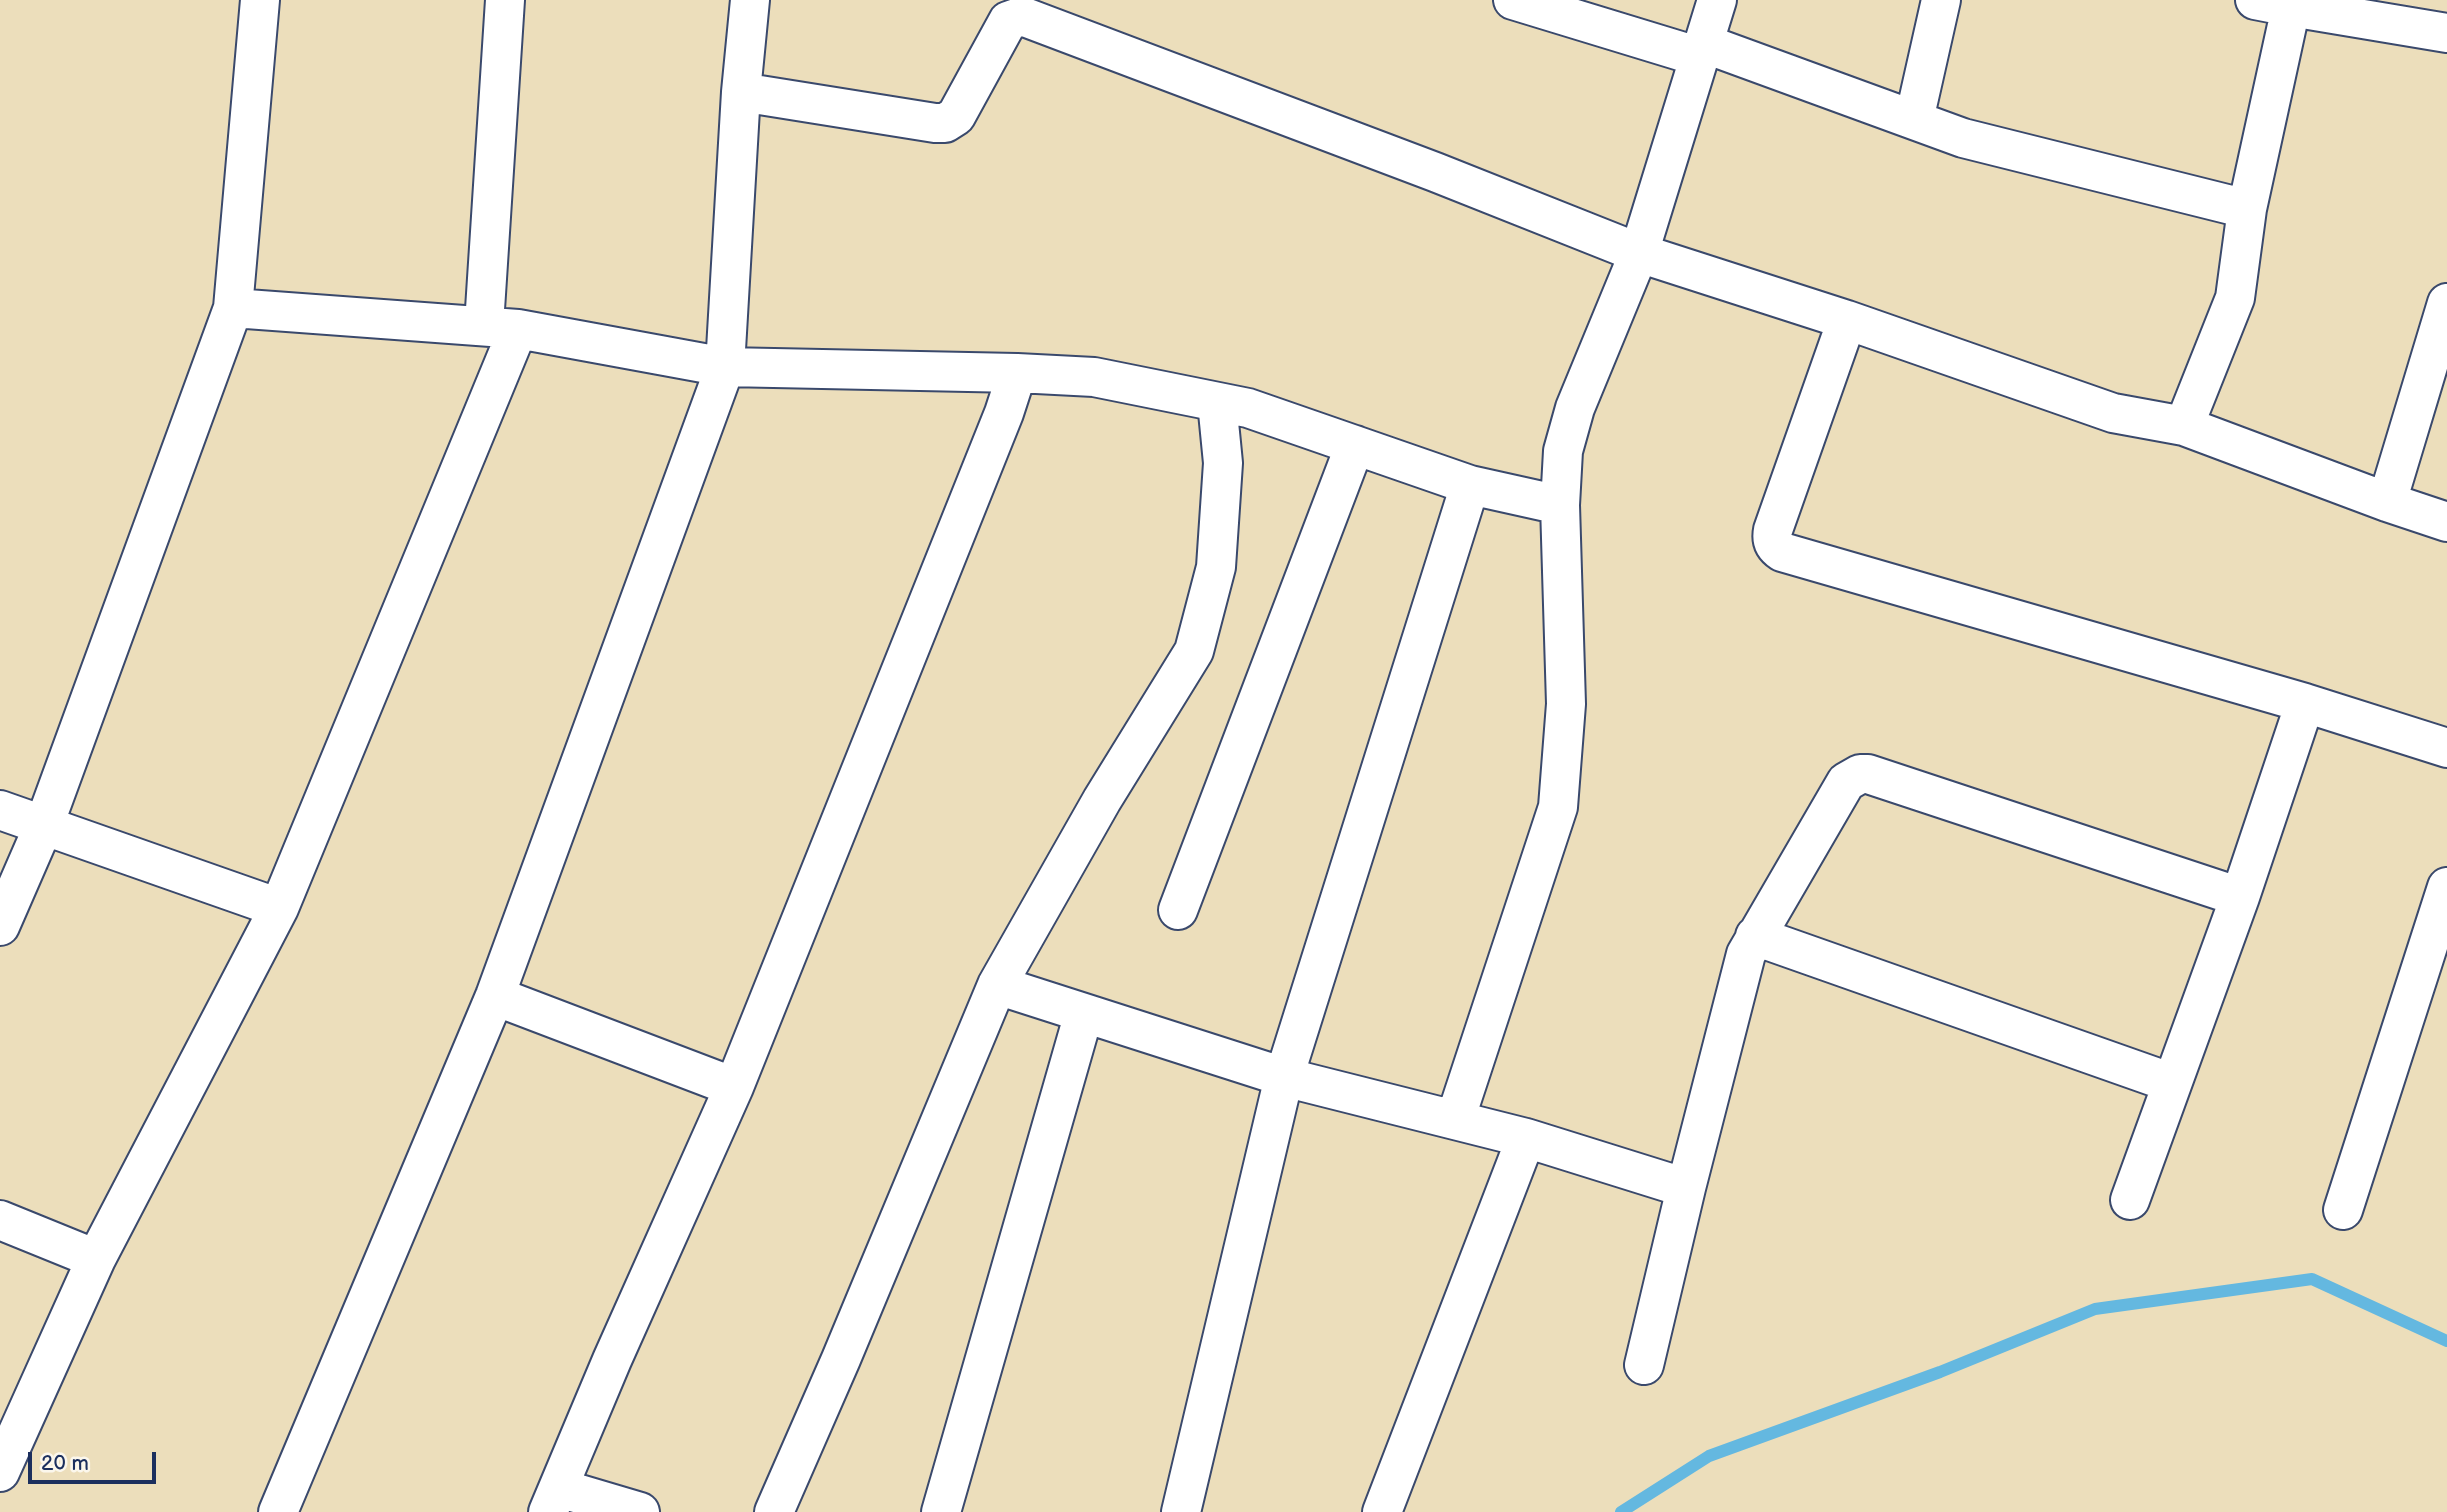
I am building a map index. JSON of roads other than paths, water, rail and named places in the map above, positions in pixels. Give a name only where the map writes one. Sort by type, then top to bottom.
[{"type":"street","points":[[0,926],[44,825],[233,307],[260,0]]},
{"type":"street","points":[[0,1472],[96,1259],[279,908],[501,327],[505,0]]},
{"type":"street","points":[[278,1512],[495,996],[725,367],[741,92],[750,0]]},
{"type":"street","points":[[1513,0],[1702,50],[1963,138],[2247,209]]},
{"type":"street","points":[[1455,1120],[1558,807],[1566,704],[1560,505],[1563,451],[1575,408],[1639,253],[1717,0]]},
{"type":"street","points":[[1913,120],[1941,0]]},
{"type":"street","points":[[2184,426],[2235,298],[2280,2],[2447,33]]},
{"type":"street","points":[[741,92],[945,123],[956,116],[1009,21],[1022,16],[1435,172],[1639,253],[1847,320],[2113,413],[2184,426],[2447,523]]},
{"type":"street","points":[[2387,502],[2447,303]]},
{"type":"street","points":[[233,307],[501,327],[725,367],[1094,377],[1248,408],[1470,485],[1560,505]]},
{"type":"street","points":[[1847,320],[1773,530],[1771,538],[1775,547],[1782,552],[2305,703],[2447,748]]},
{"type":"street","points":[[640,1512],[553,1500],[733,1087],[999,426],[1017,373]]},
{"type":"street","points":[[774,1512],[841,1359],[996,985],[1102,800],[1194,651],[1216,567],[1223,463],[1217,402]]},
{"type":"street","points":[[1178,910],[1355,445]]},
{"type":"street","points":[[1181,1512],[1284,1077],[1470,485]]},
{"type":"street","points":[[2130,1200],[2241,897],[2305,703]]},
{"type":"street","points":[[1644,1365],[1742,970],[1755,936],[1846,782],[1860,774],[1868,774],[2241,897]]},
{"type":"street","points":[[0,810],[279,908]]},
{"type":"street","points":[[2343,1210],[2447,887]]},
{"type":"street","points":[[1755,936],[2172,1083]]},
{"type":"street","points":[[996,985],[1284,1077],[1526,1138],[1686,1188]]},
{"type":"street","points":[[495,996],[733,1087]]},
{"type":"street","points":[[941,1512],[1084,1013]]},
{"type":"street","points":[[1382,1512],[1526,1138]]},
{"type":"street","points":[[0,1220],[96,1259]]},
{"type":"waterway","points":[[1621,1512],[1709,1456],[1940,1372],[2095,1309],[2312,1279],[2447,1341]]}]
